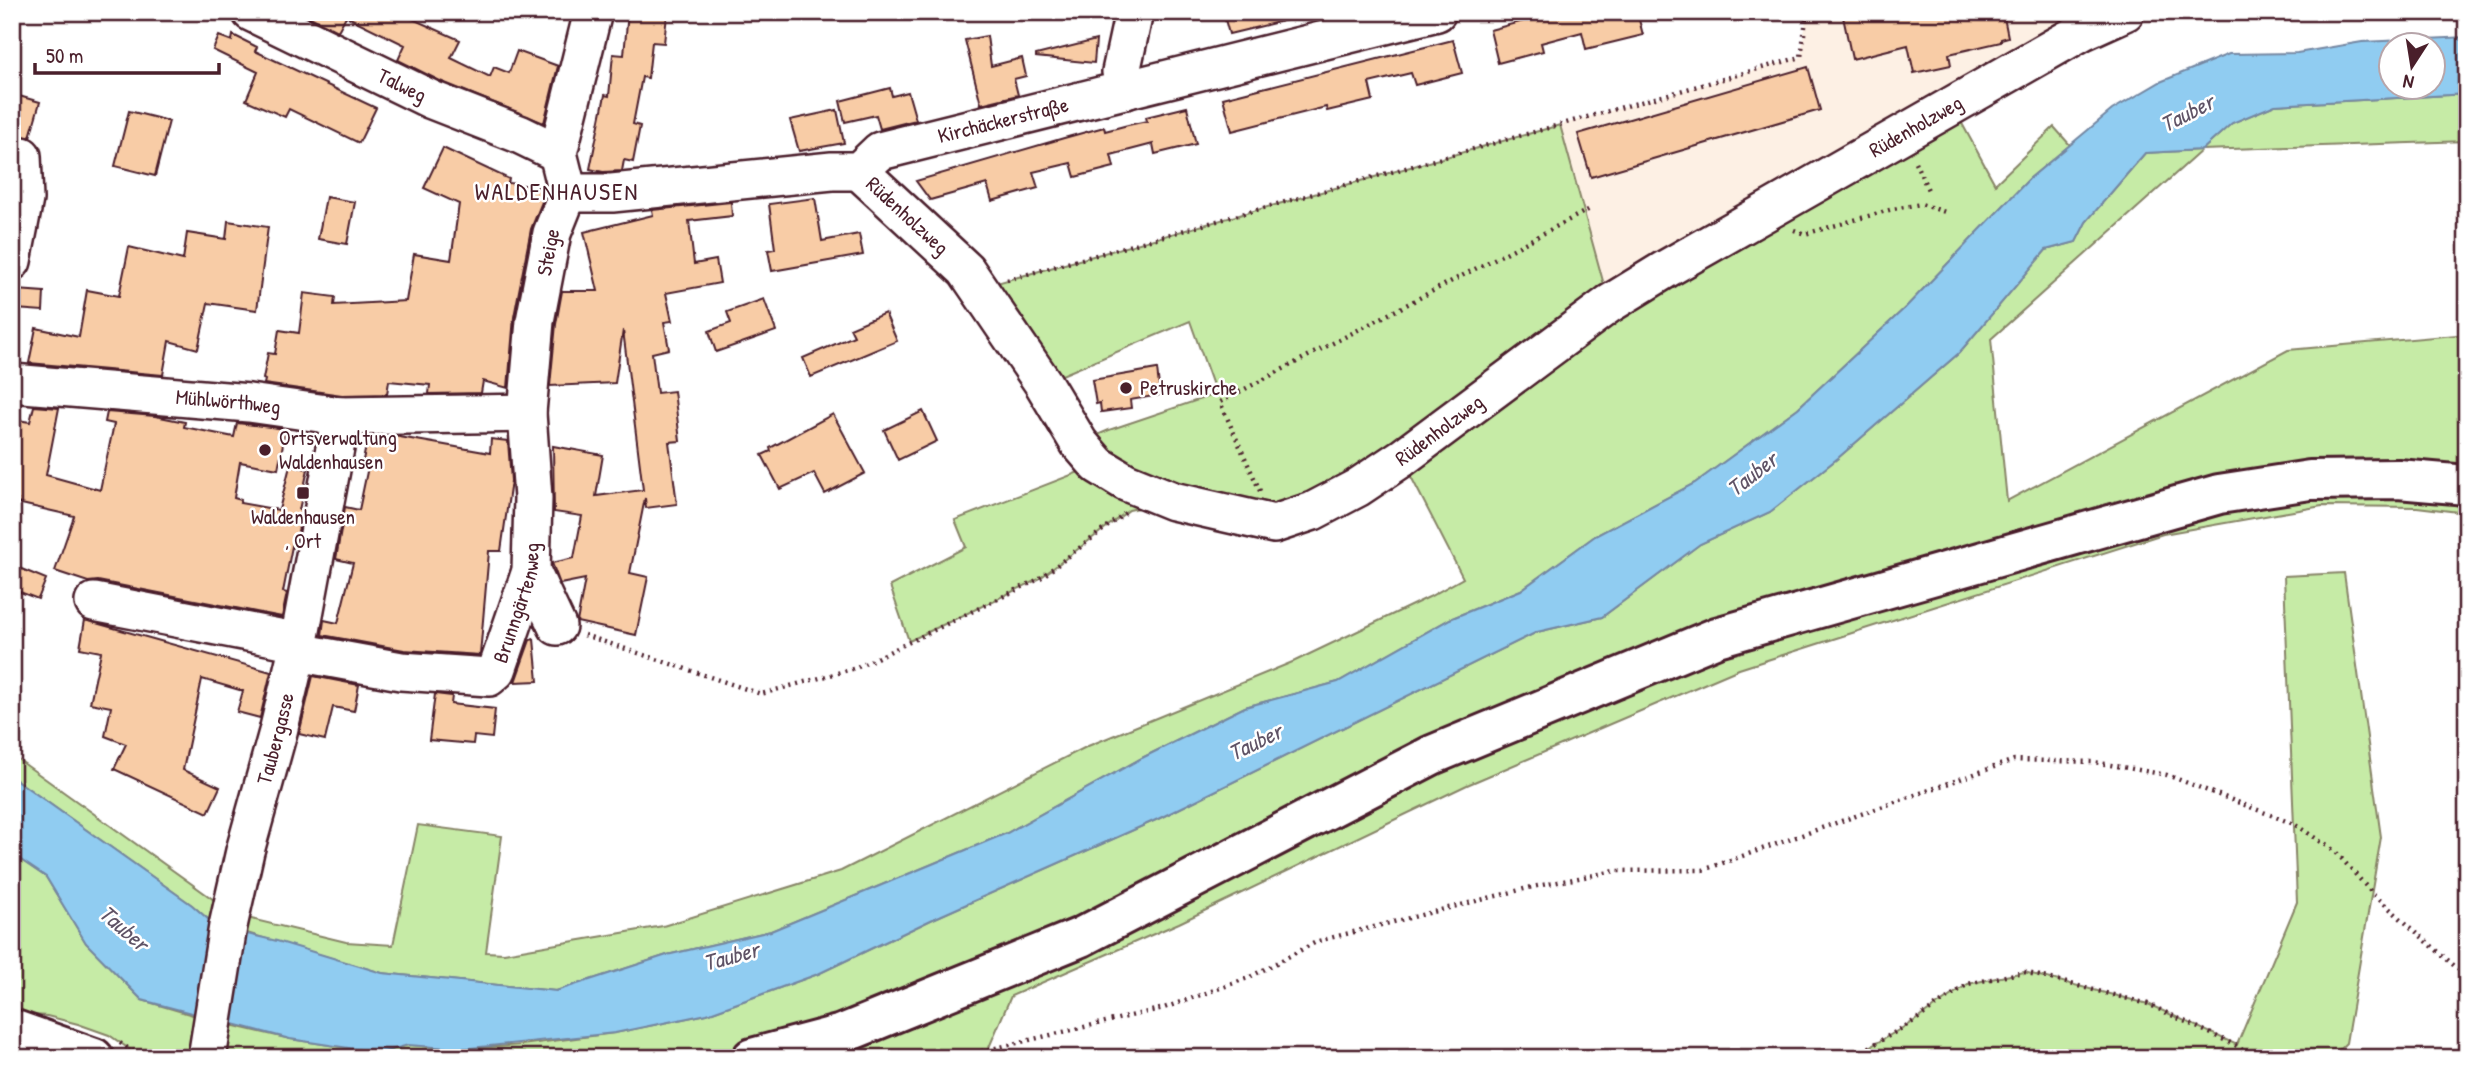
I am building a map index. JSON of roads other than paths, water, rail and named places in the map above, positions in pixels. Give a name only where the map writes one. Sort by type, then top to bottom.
[{"type":"main road","points":[[752,1058],[842,1034],[1081,937],[1432,755],[1717,637],[2219,494],[2310,480],[2398,479],[2467,485]]},
{"type":"main road","points":[[12,1029],[94,1058]]},
{"type":"street","name":"Talweg","points":[[251,12],[432,100],[519,134],[558,153]]},
{"type":"street","points":[[593,12],[558,153],[568,193],[612,193],[832,170],[859,171]]},
{"type":"street","points":[[1126,90],[1121,72],[1134,12]]},
{"type":"street","name":"Kirchäckerstraße","points":[[859,171],[880,151],[1437,12]]},
{"type":"street","name":"Rüdenholzweg","points":[[859,171],[966,270],[1043,383],[1079,443],[1098,465],[1126,482],[1172,501],[1274,524],[1313,511],[1357,488],[1402,458],[1609,303],[2083,31],[2125,12]]},
{"type":"street","points":[[12,261],[24,199],[22,156]]},
{"type":"street","name":"Steige","points":[[527,414],[537,309],[552,233],[568,193]]},
{"type":"street","name":"Mühlwörthweg","points":[[13,377],[341,416],[527,414]]},
{"type":"street","name":"Brunngärtenweg","points":[[94,601],[401,671],[489,677],[497,670],[531,571],[533,498],[527,414]]},
{"type":"street","name":"Taubergasse","points":[[207,1058],[229,926],[245,851],[298,647],[341,416]]},
{"type":"street","points":[[531,571],[557,626]]},
{"type":"water","points":[[2467,37],[2467,94],[2448,95],[2448,38]]},
{"type":"water","name":"Tauber","points":[[2378,41],[2378,99],[2275,105],[2232,123],[2202,150],[2145,153],[2086,222],[2076,242],[2046,250],[1959,353],[1838,458],[1770,512],[1700,544],[1602,617],[1537,632],[1158,819],[933,919],[818,974],[707,1014],[615,1033],[461,1049],[408,1045],[381,1053],[290,1039],[142,1000],[86,943],[46,877],[12,854],[12,777],[192,905],[217,927],[277,941],[382,973],[556,991],[667,955],[771,931],[1007,833],[1142,758],[1245,707],[1338,682],[1450,619],[1521,590],[1595,536],[1695,483],[1798,408],[1906,307],[2029,179],[2112,110],[2160,82],[2229,54],[2297,53]]},
{"type":"place","name":"Petruskirche","points":[[1126,388]]},
{"type":"place","name":"Ortsverwaltung Waldenhausen","points":[[265,450]]},
{"type":"place","name":"Waldenhausen , Ort","points":[[303,493]]},
{"type":"district","name":"WALDENHAUSEN","points":[[557,192]]}]
